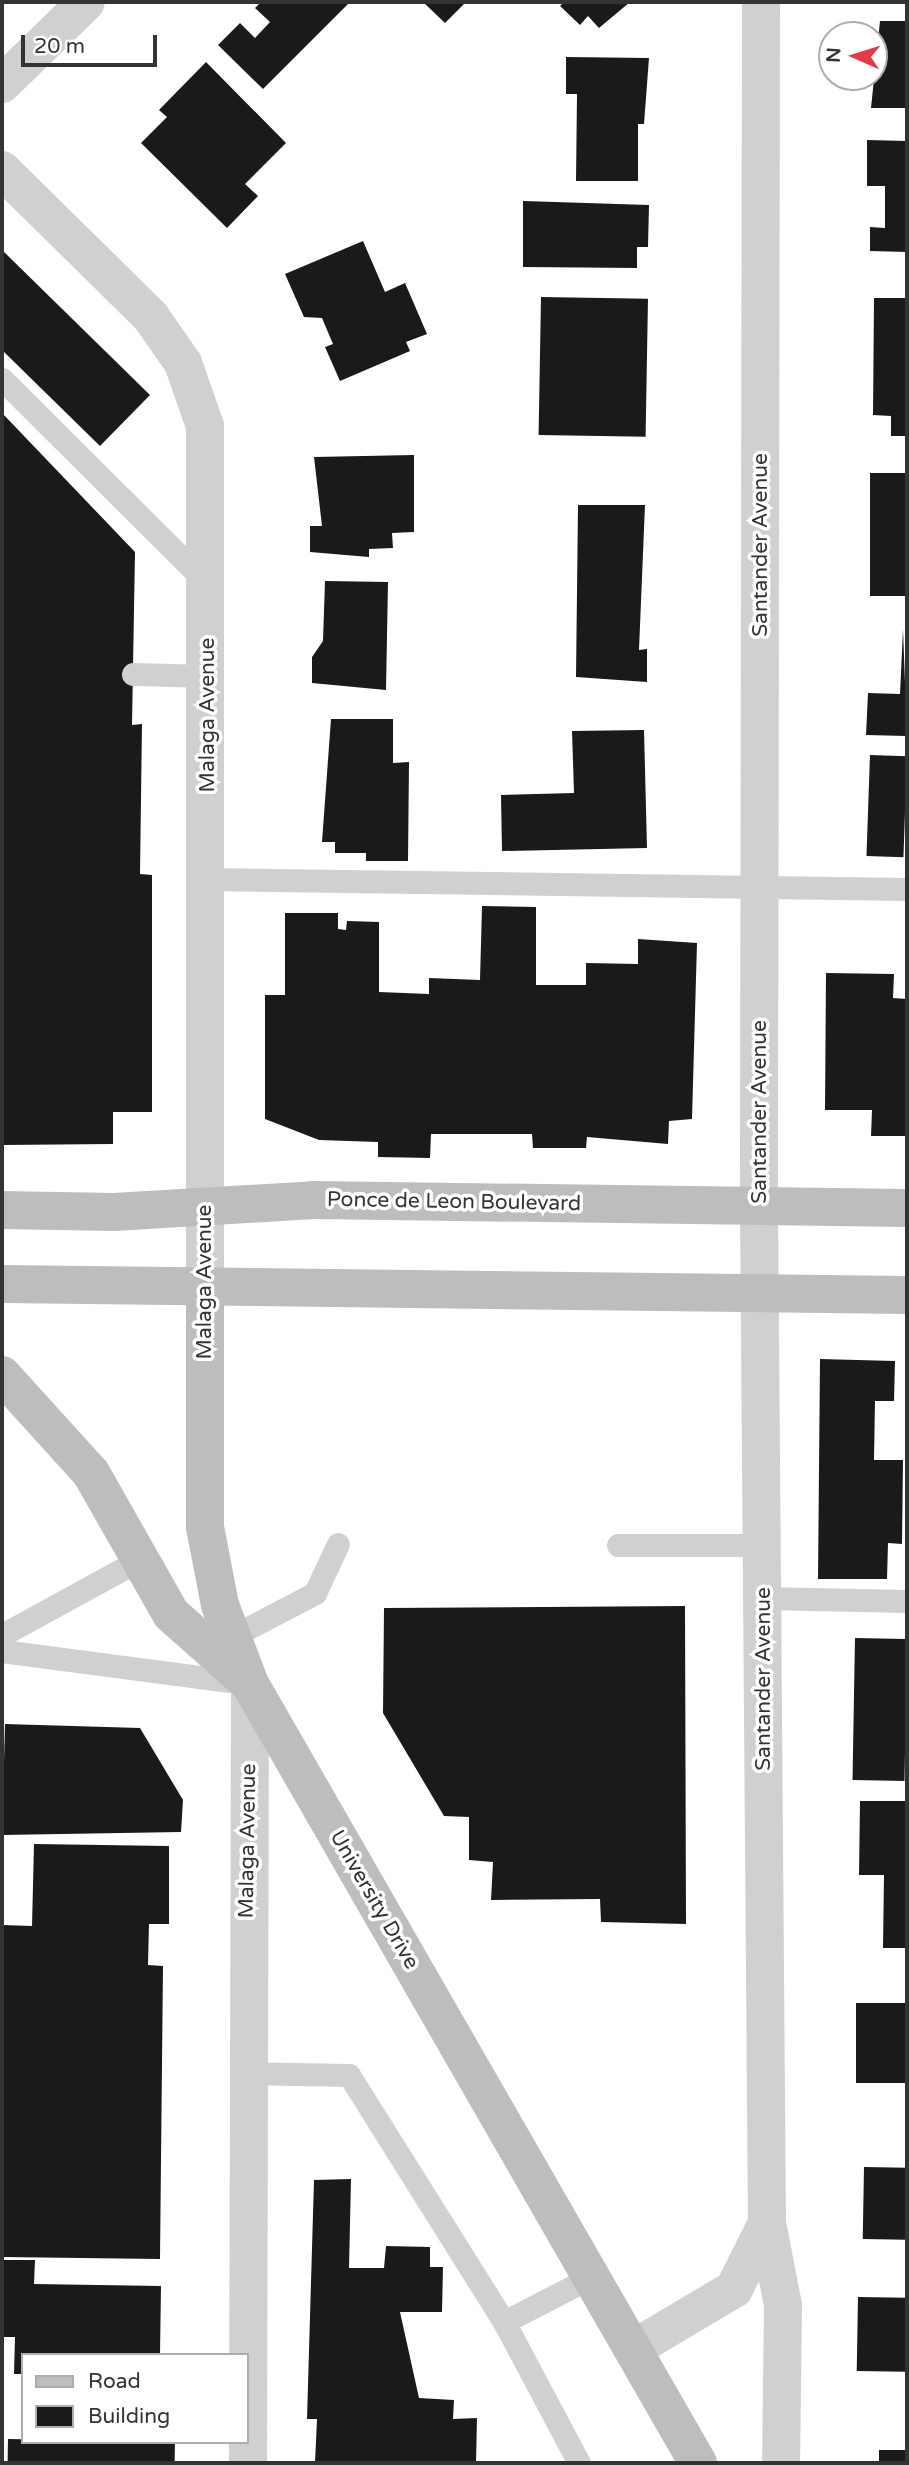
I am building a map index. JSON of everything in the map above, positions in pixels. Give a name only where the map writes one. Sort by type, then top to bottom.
[{"type":"street","points":[[2,84],[86,2]]},
{"type":"street","name":"Santander Avenue","points":[[761,2],[759,1206],[767,2223],[783,2305],[781,2463]]},
{"type":"street","name":"Malaga Avenue","points":[[2,170],[152,317],[183,363],[208,450],[205,1527],[231,1637],[250,1684],[246,2073],[247,2353]]},
{"type":"street","name":"Ponce de Leon Boulevard","points":[[2,1209],[205,1208],[314,1200],[907,1208]]},
{"type":"street","points":[[2,1284],[205,1289],[907,1295]]},
{"type":"street","name":"University Drive","points":[[2,1376],[91,1473],[171,1614],[250,1684],[698,2463]]},
{"type":"street","name":"Santander Avenue","points":[[633,2349],[734,2289],[767,2223]]},
{"type":"street","name":"Malaga Avenue","points":[[248,2444],[248,2463]]},
{"type":"lane","points":[[2,379],[209,584]]},
{"type":"lane","points":[[133,674],[208,676]]},
{"type":"lane","points":[[207,879],[760,884],[907,889]]},
{"type":"lane","points":[[231,1637],[315,1593],[338,1544]]},
{"type":"lane","points":[[618,1545],[763,1545]]},
{"type":"lane","points":[[2,1635],[141,1559]]},
{"type":"lane","points":[[763,1598],[907,1601]]},
{"type":"lane","points":[[2,1651],[250,1684]]},
{"type":"lane","points":[[246,2073],[349,2075],[504,2322],[579,2463]]},
{"type":"lane","points":[[504,2322],[591,2277]]},
{"type":"building","points":[[261,2],[350,2],[263,89],[218,45],[240,23],[255,38],[270,22],[255,8]]},
{"type":"building","points":[[423,2],[466,2],[445,23]]},
{"type":"building","points":[[564,2],[630,2],[599,28],[588,16],[580,25],[560,6]]},
{"type":"building","points":[[888,21],[907,21],[907,108],[871,108],[873,91],[888,91]]},
{"type":"building","points":[[566,57],[649,58],[644,124],[638,124],[638,181],[576,181],[577,94],[566,94]]},
{"type":"building","points":[[206,62],[286,143],[245,184],[258,196],[227,228],[141,143],[167,117],[159,110]]},
{"type":"building","points":[[867,140],[907,141],[907,252],[870,251],[870,227],[885,228],[885,186],[867,186]]},
{"type":"building","points":[[523,201],[649,205],[648,247],[637,247],[637,268],[523,267]]},
{"type":"building","points":[[363,241],[385,292],[405,283],[427,334],[406,342],[410,351],[340,381],[325,347],[333,344],[322,318],[304,317],[285,274]]},
{"type":"building","points":[[2,250],[150,395],[100,446],[2,350]]},
{"type":"building","points":[[541,297],[648,299],[646,437],[539,435]]},
{"type":"building","points":[[874,298],[907,298],[907,436],[891,436],[891,416],[873,415]]},
{"type":"building","points":[[2,413],[135,552],[132,725],[142,724],[140,874],[152,875],[152,1112],[113,1112],[113,1144],[2,1145]]},
{"type":"building","points":[[414,455],[414,532],[392,533],[393,548],[369,549],[369,557],[310,552],[310,526],[322,526],[314,457]]},
{"type":"building","points":[[870,473],[907,473],[907,596],[870,596]]},
{"type":"building","points":[[578,505],[645,505],[639,650],[647,649],[647,682],[576,677]]},
{"type":"building","points":[[325,581],[388,582],[386,690],[312,683],[312,657],[323,641]]},
{"type":"building","points":[[903,629],[907,736],[866,735],[868,693],[900,694]]},
{"type":"building","points":[[331,719],[393,719],[393,763],[409,762],[408,861],[366,861],[366,853],[335,853],[335,842],[322,842]]},
{"type":"building","points":[[644,730],[647,848],[502,851],[501,795],[574,793],[572,731]]},
{"type":"building","points":[[870,755],[907,756],[903,857],[866,856]]},
{"type":"building","points":[[482,906],[536,907],[536,985],[586,985],[586,963],[638,964],[638,939],[697,943],[692,1119],[669,1121],[668,1144],[587,1137],[586,1148],[533,1148],[532,1134],[431,1134],[430,1158],[378,1157],[378,1142],[319,1140],[265,1119],[265,995],[285,995],[285,913],[338,913],[338,929],[346,930],[347,921],[379,922],[379,992],[429,994],[429,978],[480,980]]},
{"type":"building","points":[[826,973],[894,974],[893,998],[907,999],[907,1136],[871,1136],[872,1110],[825,1110]]},
{"type":"building","points":[[820,1359],[895,1361],[894,1401],[875,1401],[874,1460],[903,1460],[902,1544],[888,1543],[887,1579],[818,1579]]},
{"type":"building","points":[[685,1606],[686,1924],[601,1922],[600,1899],[491,1900],[493,1862],[469,1860],[469,1817],[444,1816],[383,1713],[384,1608]]},
{"type":"building","points":[[855,1638],[907,1639],[905,1781],[853,1780]]},
{"type":"building","points":[[5,1724],[140,1728],[183,1800],[181,1832],[2,1835]]},
{"type":"building","points":[[860,1801],[907,1801],[907,1948],[883,1948],[884,1875],[859,1875]]},
{"type":"building","points":[[34,1844],[169,1846],[169,1924],[149,1924],[148,1965],[163,1966],[160,2259],[2,2257],[2,1925],[32,1926]]},
{"type":"building","points":[[856,2003],[907,2003],[907,2083],[856,2083]]},
{"type":"building","points":[[864,2167],[907,2168],[906,2240],[863,2239]]},
{"type":"building","points":[[351,2179],[349,2268],[384,2268],[386,2246],[430,2247],[430,2267],[443,2267],[442,2312],[400,2312],[419,2398],[454,2400],[453,2419],[477,2418],[476,2463],[315,2463],[317,2419],[307,2419],[314,2180]]},
{"type":"building","points":[[2,2260],[35,2260],[34,2284],[161,2286],[160,2353],[21,2353],[21,2374],[14,2374],[15,2337],[2,2337]]},
{"type":"building","points":[[858,2297],[907,2298],[906,2372],[857,2371]]},
{"type":"building","points":[[8,2439],[21,2439],[21,2444],[175,2444],[175,2463],[8,2463]]},
{"type":"building","points":[[879,2450],[907,2450],[907,2463],[879,2463]]}]
